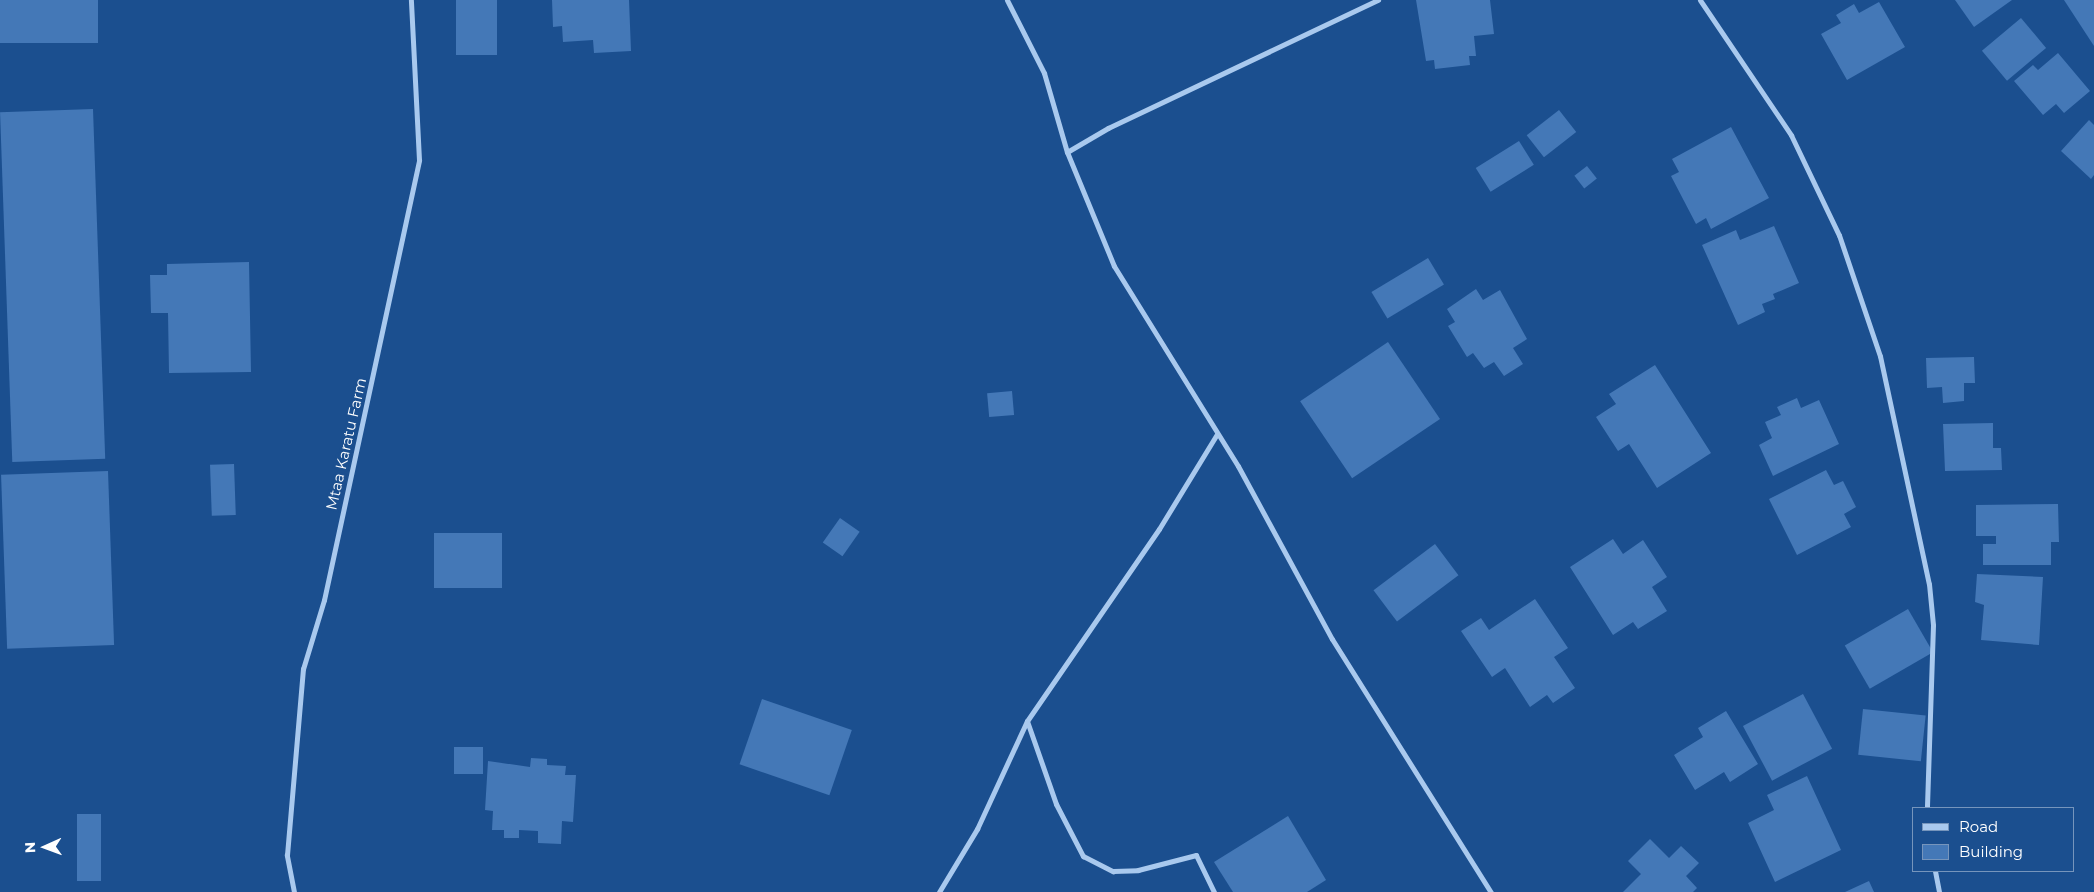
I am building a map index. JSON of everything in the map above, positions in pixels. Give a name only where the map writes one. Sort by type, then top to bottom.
[{"type":"street","name":"Mtaa Karatu Farm","points":[[294,892],[288,855],[303,669],[326,590],[419,160],[411,0]]},
{"type":"street","points":[[1007,0],[1044,73],[1067,152],[1114,266],[1238,466],[1332,639],[1491,892]]},
{"type":"street","points":[[1067,152],[1108,128],[1378,0]]},
{"type":"street","points":[[1700,0],[1790,135],[1839,236],[1880,356],[1929,584],[1934,625],[1927,807]]},
{"type":"street","points":[[939,892],[977,829],[1027,721],[1159,529],[1217,434]]},
{"type":"street","points":[[1027,721],[1056,804],[1083,856],[1113,871],[1138,870],[1196,855],[1214,892]]},
{"type":"street","points":[[1935,872],[1939,892]]},
{"type":"building","points":[[0,0],[98,0],[98,43],[0,43]]},
{"type":"building","points":[[456,0],[497,0],[497,55],[456,55]]},
{"type":"building","points":[[552,0],[629,0],[631,51],[594,53],[593,40],[563,42],[562,26],[553,27]]},
{"type":"building","points":[[1416,0],[1490,0],[1494,34],[1474,36],[1476,56],[1469,56],[1470,65],[1435,69],[1434,60],[1426,61]]},
{"type":"building","points":[[1955,0],[2012,0],[1974,27]]},
{"type":"building","points":[[2064,0],[2094,0],[2094,46]]},
{"type":"building","points":[[1879,2],[1905,47],[1847,80],[1821,34],[1841,23],[1836,15],[1854,4],[1859,13]]},
{"type":"building","points":[[2021,18],[2046,48],[2007,81],[1982,51]]},
{"type":"building","points":[[2058,53],[2090,91],[2064,113],[2056,104],[2043,115],[2014,81],[2033,65],[2038,70]]},
{"type":"building","points":[[93,109],[105,459],[12,462],[0,112]]},
{"type":"building","points":[[1559,110],[1576,132],[1544,157],[1527,135]]},
{"type":"building","points":[[2089,120],[2094,125],[2094,175],[2091,179],[2061,151]]},
{"type":"building","points":[[1731,127],[1769,198],[1711,229],[1706,218],[1696,224],[1671,176],[1679,172],[1672,159]]},
{"type":"building","points":[[1519,141],[1534,165],[1491,192],[1476,168]]},
{"type":"building","points":[[1587,166],[1597,179],[1584,188],[1574,176]]},
{"type":"building","points":[[1774,226],[1799,283],[1773,294],[1775,299],[1762,304],[1765,312],[1738,325],[1702,245],[1736,230],[1740,240]]},
{"type":"building","points":[[1428,258],[1444,285],[1387,319],[1371,292]]},
{"type":"building","points":[[249,262],[251,372],[169,373],[168,313],[151,313],[150,275],[167,275],[167,264]]},
{"type":"building","points":[[1476,289],[1483,300],[1500,290],[1527,339],[1513,348],[1523,364],[1504,376],[1494,362],[1484,368],[1473,353],[1467,357],[1448,326],[1455,322],[1447,309]]},
{"type":"building","points":[[1388,342],[1440,419],[1352,478],[1300,401]]},
{"type":"building","points":[[1974,357],[1975,383],[1964,383],[1964,401],[1943,403],[1942,387],[1927,388],[1926,358]]},
{"type":"building","points":[[1655,365],[1711,453],[1657,488],[1629,444],[1618,451],[1596,417],[1616,404],[1609,394]]},
{"type":"building","points":[[1012,391],[1014,415],[989,417],[987,393]]},
{"type":"building","points":[[1797,398],[1801,408],[1819,400],[1839,444],[1773,476],[1759,445],[1772,438],[1765,422],[1781,415],[1777,407]]},
{"type":"building","points":[[1993,423],[1993,448],[2001,448],[2002,470],[1945,471],[1943,424]]},
{"type":"building","points":[[234,464],[236,515],[212,516],[210,465]]},
{"type":"building","points":[[1826,470],[1834,485],[1843,481],[1856,507],[1844,514],[1851,527],[1797,555],[1769,499]]},
{"type":"building","points":[[108,471],[114,645],[7,649],[1,475]]},
{"type":"building","points":[[2058,504],[2059,542],[2051,542],[2051,565],[1983,565],[1983,544],[1996,544],[1996,536],[1976,536],[1976,505]]},
{"type":"building","points":[[840,518],[860,532],[842,556],[823,543]]},
{"type":"building","points":[[434,533],[502,533],[502,588],[434,588]]},
{"type":"building","points":[[1613,539],[1623,554],[1643,540],[1667,577],[1652,587],[1667,611],[1638,629],[1633,622],[1613,635],[1570,567]]},
{"type":"building","points":[[1435,544],[1458,575],[1397,621],[1374,590]]},
{"type":"building","points":[[1977,574],[2043,577],[2039,645],[1981,640],[1984,605],[1975,602]]},
{"type":"building","points":[[1535,599],[1568,648],[1554,657],[1575,688],[1553,703],[1547,695],[1530,707],[1505,668],[1492,677],[1461,631],[1481,618],[1489,630]]},
{"type":"building","points":[[1908,609],[1933,652],[1870,689],[1845,646]]},
{"type":"building","points":[[1803,694],[1832,749],[1772,781],[1743,726]]},
{"type":"building","points":[[762,699],[852,730],[829,795],[740,764]]},
{"type":"building","points":[[1863,709],[1926,716],[1921,761],[1858,755]]},
{"type":"building","points":[[1726,711],[1758,764],[1730,782],[1724,772],[1695,790],[1674,755],[1703,737],[1698,728]]},
{"type":"building","points":[[454,747],[483,747],[483,774],[454,774]]},
{"type":"building","points":[[531,758],[547,759],[547,765],[566,766],[565,775],[576,775],[573,822],[562,821],[561,844],[538,843],[538,831],[519,830],[519,838],[504,838],[504,830],[492,830],[493,811],[485,810],[488,761],[530,767]]},
{"type":"building","points":[[1807,776],[1841,850],[1775,882],[1748,823],[1774,810],[1767,795]]},
{"type":"building","points":[[77,814],[101,814],[101,881],[77,881]]},
{"type":"building","points":[[1288,816],[1326,880],[1307,892],[1233,892],[1214,862]]},
{"type":"building","points":[[1650,839],[1669,858],[1681,846],[1699,863],[1686,876],[1697,888],[1693,892],[1623,892],[1641,874],[1628,861]]},
{"type":"building","points":[[1869,881],[1874,892],[1845,892]]}]
